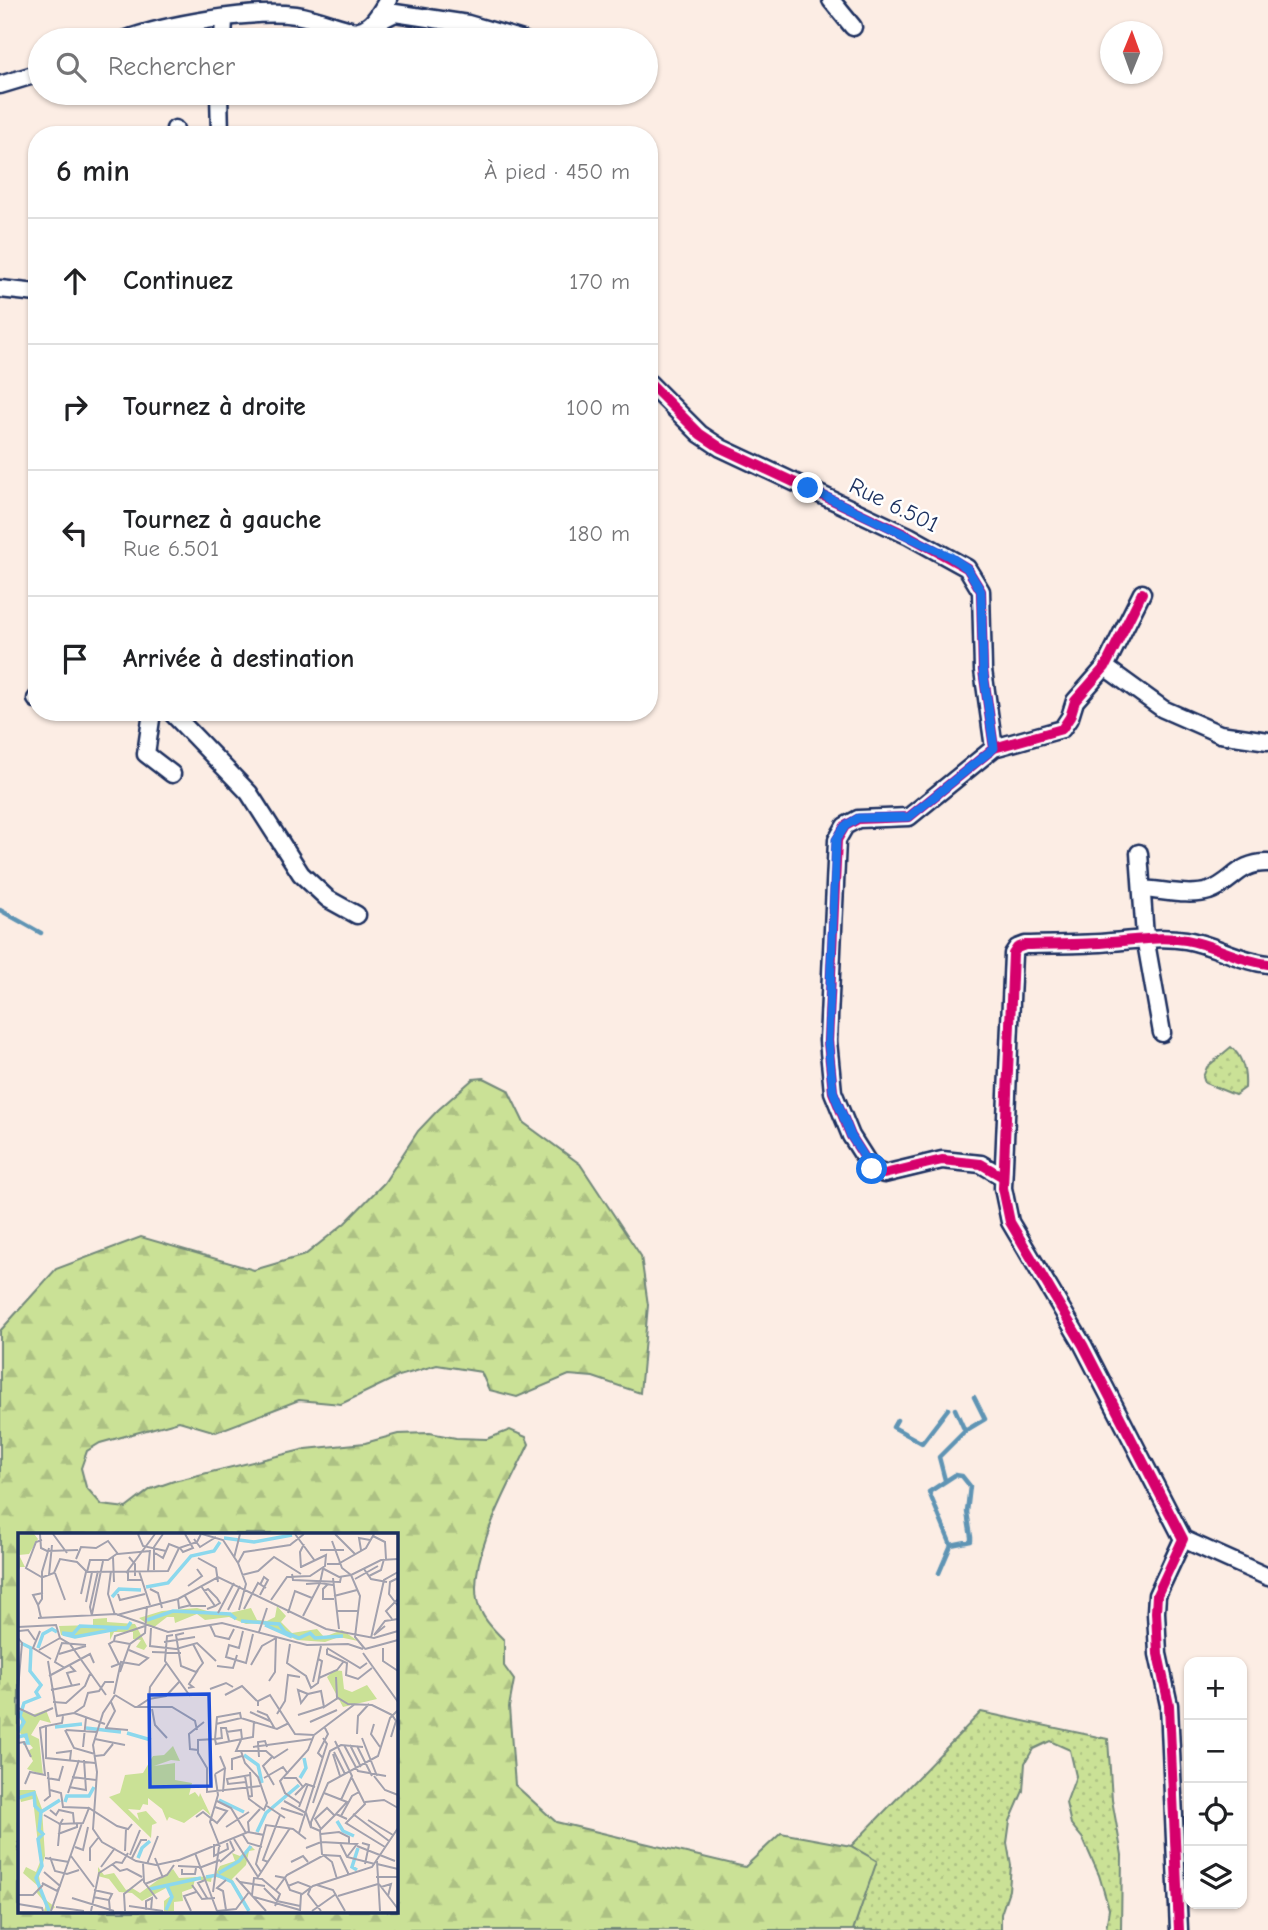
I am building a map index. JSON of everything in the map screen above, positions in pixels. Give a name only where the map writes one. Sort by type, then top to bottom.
[{"type":"street","points":[[373,24],[388,0]]},
{"type":"street","points":[[831,0],[853,26]]},
{"type":"street","points":[[161,28],[294,7],[344,28]]},
{"type":"street","points":[[364,28],[395,13],[482,28]]},
{"type":"street","points":[[224,19],[224,28]]},
{"type":"street","points":[[0,85],[28,77]]},
{"type":"street","points":[[219,105],[220,126]]},
{"type":"street","points":[[0,289],[28,292]]},
{"type":"street","name":"Rue 6.501","points":[[658,392],[700,434],[721,448],[909,536],[967,568],[981,591],[983,670],[994,748]]},
{"type":"street","points":[[1003,1177],[981,1164],[942,1160],[884,1174],[872,1169],[851,1136],[833,1091],[828,1041],[836,840],[845,826],[858,818],[909,817],[994,748],[1062,729],[1070,717],[1075,701],[1105,667],[1142,593]]},
{"type":"street","points":[[1105,667],[1163,709],[1220,734],[1268,741]]},
{"type":"street","points":[[151,721],[146,754],[172,774]]},
{"type":"street","points":[[180,721],[249,793],[301,874],[328,899],[357,915]]},
{"type":"street","points":[[1139,853],[1145,937],[1162,1033]]},
{"type":"street","points":[[1142,889],[1199,893],[1212,890],[1245,866],[1268,863]]},
{"type":"street","points":[[1268,964],[1248,962],[1223,950],[1187,940],[1145,937],[1111,942],[1026,945],[1013,954],[1003,1177],[1010,1222],[1083,1345],[1183,1539],[1268,1577]]},
{"type":"street","points":[[1179,1930],[1168,1705],[1158,1654],[1156,1612],[1157,1595],[1183,1539]]},
{"type":"green space","points":[[1231,1047],[1241,1060],[1245,1076],[1245,1088],[1235,1095],[1205,1083],[1203,1077],[1207,1067]]},
{"type":"green space","points":[[484,1078],[508,1090],[524,1123],[580,1164],[641,1256],[648,1305],[640,1393],[593,1377],[569,1375],[517,1397],[489,1390],[481,1372],[437,1365],[399,1376],[341,1404],[299,1400],[216,1432],[179,1421],[100,1443],[87,1451],[81,1468],[86,1487],[102,1505],[126,1508],[151,1489],[174,1481],[306,1449],[365,1443],[398,1434],[430,1433],[456,1438],[487,1439],[510,1430],[526,1437],[529,1444],[493,1520],[479,1562],[476,1582],[479,1606],[488,1622],[504,1640],[504,1666],[514,1680],[509,1707],[515,1785],[556,1822],[745,1867],[781,1833],[851,1846],[877,1861],[853,1930],[0,1930],[0,1331],[56,1269],[141,1237],[254,1270],[305,1255],[345,1223],[384,1183],[418,1131],[473,1079]]},
{"type":"green space","points":[[981,1712],[1108,1739],[1112,1800],[1122,1855],[1121,1930],[1106,1930],[1109,1909],[1099,1875],[1083,1839],[1071,1824],[1066,1803],[1076,1776],[1070,1750],[1050,1741],[1033,1749],[1025,1763],[1023,1791],[1010,1821],[1007,1843],[1011,1865],[1009,1890],[1001,1914],[1001,1930],[853,1930],[876,1861],[851,1846]]},
{"type":"waterway","points":[[0,910],[41,933]]},
{"type":"waterway","points":[[945,1480],[939,1457],[965,1431],[985,1419],[974,1397]]},
{"type":"waterway","points":[[897,1420],[893,1427],[922,1443],[948,1409]]},
{"type":"waterway","points":[[955,1409],[965,1431]]},
{"type":"waterway","points":[[939,1573],[951,1545],[971,1541],[967,1512],[970,1486],[962,1476],[955,1475],[929,1492],[951,1545]]},
{"type":"cycle path","points":[[658,392],[700,434],[721,448],[909,536],[967,568],[981,591],[983,670],[994,748]]},
{"type":"cycle path","points":[[1003,1177],[981,1164],[942,1160],[884,1174],[872,1169],[851,1136],[833,1092],[828,1041],[837,840],[845,826],[858,819],[909,817],[994,748],[1062,729],[1070,717],[1075,701],[1105,667],[1142,593]]},
{"type":"cycle path","points":[[1179,1930],[1169,1705],[1158,1654],[1156,1612],[1157,1595],[1183,1539],[1083,1345],[1010,1222],[1003,1188],[1013,954],[1017,948],[1025,945],[1090,944],[1167,938],[1197,942],[1247,960],[1268,964]]},
{"type":"route","points":[[808,488],[949,556],[967,568],[981,591],[983,610],[983,670],[994,748],[941,788],[920,810],[909,817],[858,818],[845,826],[836,840],[828,1041],[833,1091],[851,1136],[872,1169]]}]
